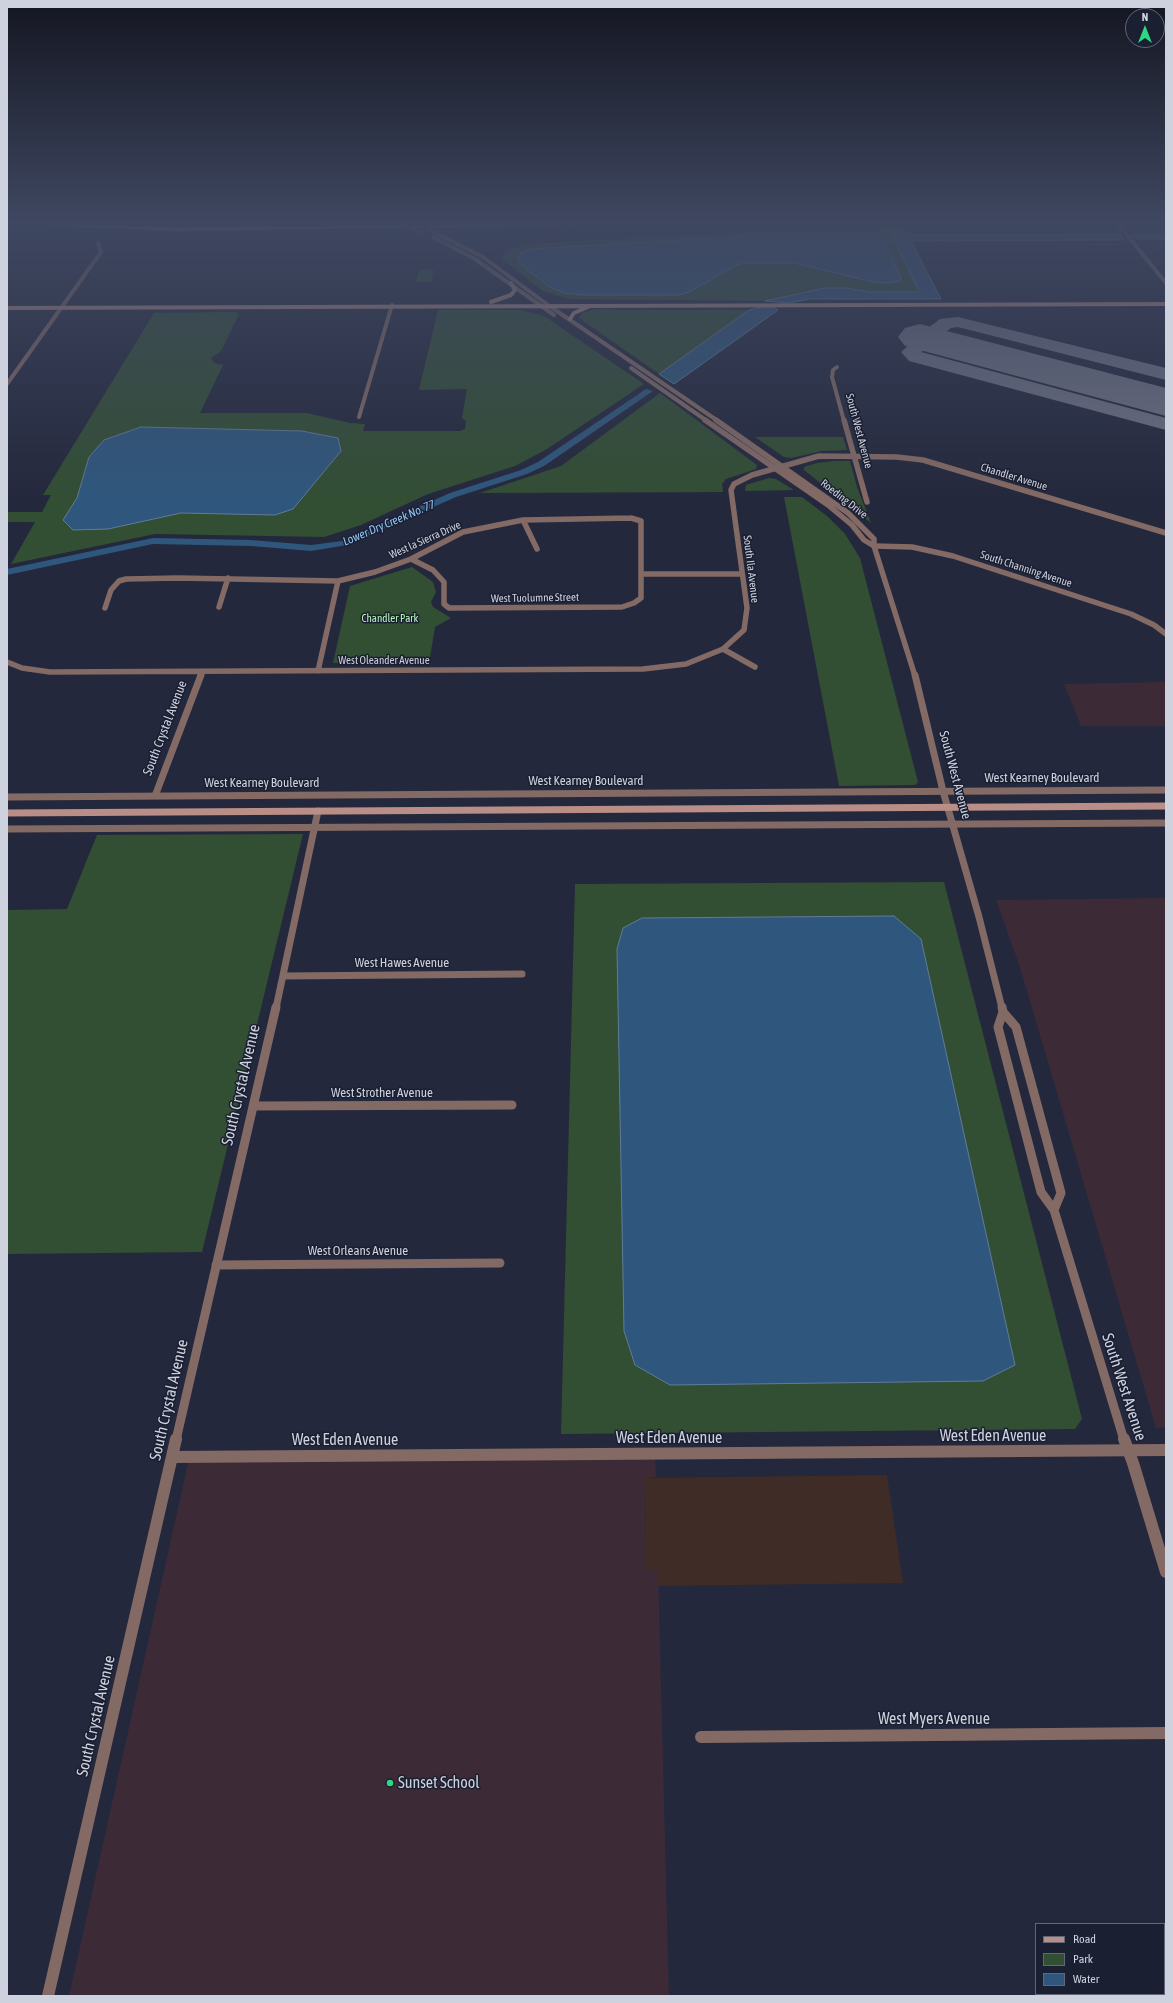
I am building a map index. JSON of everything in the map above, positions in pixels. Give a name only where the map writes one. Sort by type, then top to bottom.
[{"type":"main road","points":[[7,812],[1166,806]]},
{"type":"street","points":[[7,384],[55,317]]},
{"type":"street","points":[[359,417],[388,317]]},
{"type":"street","name":"Roeding Drive","points":[[556,317],[842,515],[864,540],[874,546]]},
{"type":"street","name":"Roeding Drive","points":[[570,319],[784,466],[854,517],[874,539],[874,546]]},
{"type":"street","name":"South West Avenue","points":[[837,368],[834,370],[832,377],[867,502]]},
{"type":"street","name":"Chandler Avenue","points":[[734,484],[752,476],[819,456],[906,458],[930,461],[1166,534]]},
{"type":"street","name":"South Ila Avenue","points":[[723,649],[744,630],[747,608],[731,490],[734,484]]},
{"type":"street","name":"West la Sierra Drive","points":[[105,608],[111,590],[119,581],[126,579],[228,578],[338,581],[375,572],[412,559],[463,532],[523,520],[631,518],[641,521],[642,574]]},
{"type":"street","points":[[523,520],[537,549]]},
{"type":"street","name":"South West Avenue","points":[[874,546],[913,667],[943,791],[954,824],[980,917],[1003,1012],[1016,1027],[1061,1193],[1054,1210]]},
{"type":"street","name":"South Channing Avenue","points":[[874,546],[912,547],[953,556],[1131,614],[1154,625],[1166,634]]},
{"type":"street","name":"West Tuolumne Street","points":[[412,559],[433,570],[440,576],[444,582],[444,604],[449,608],[622,607],[634,603],[641,598],[642,574]]},
{"type":"street","points":[[642,574],[742,574]]},
{"type":"street","points":[[219,607],[228,578]]},
{"type":"street","points":[[318,671],[338,581]]},
{"type":"street","points":[[723,649],[755,667]]},
{"type":"street","name":"West Oleander Avenue","points":[[7,662],[22,668],[50,672],[651,668],[686,664],[723,649]]},
{"type":"street","name":"South Crystal Avenue","points":[[155,796],[202,671]]},
{"type":"street","name":"West Kearney Boulevard","points":[[7,797],[1166,790]]},
{"type":"street","name":"South Crystal Avenue","points":[[48,1996],[283,976],[318,811]]},
{"type":"street","points":[[7,829],[1166,823]]},
{"type":"street","name":"West Hawes Avenue","points":[[283,976],[522,974]]},
{"type":"street","name":"South West Avenue","points":[[1003,1012],[998,1026],[1041,1192],[1054,1210],[1120,1430],[1128,1450],[1166,1572]]},
{"type":"street","name":"West Strother Avenue","points":[[253,1106],[512,1105]]},
{"type":"street","name":"West Orleans Avenue","points":[[216,1265],[500,1263]]},
{"type":"street","name":"West Eden Avenue","points":[[172,1457],[1166,1450]]},
{"type":"street","name":"West Myers Avenue","points":[[701,1737],[1166,1733]]},
{"type":"shaded area","points":[[1166,682],[1166,726],[1081,726],[1064,684]]},
{"type":"shaded area","points":[[1166,898],[1166,1427],[1156,1428],[1019,964],[996,900]]},
{"type":"shaded area","name":"Sunset School","points":[[655,1455],[656,1477],[645,1478],[646,1569],[658,1569],[669,1996],[69,1996],[189,1459]]},
{"type":"shaded area","points":[[887,1475],[903,1583],[658,1586],[646,1570],[645,1478]]},
{"type":"green space","points":[[151,317],[237,317],[221,351],[211,358],[214,363],[223,365],[200,413],[307,413],[350,423],[365,424],[363,431],[460,431],[465,429],[466,421],[462,418],[467,389],[419,390],[436,317],[546,317],[644,384],[547,449],[515,466],[428,494],[361,525],[324,537],[155,534],[11,564],[35,522],[7,522],[7,512],[42,512],[51,495],[43,495]]},
{"type":"green space","points":[[579,317],[738,317],[659,374]]},
{"type":"green space","points":[[660,393],[757,465],[756,469],[726,479],[722,484],[723,492],[480,493],[561,466]]},
{"type":"green space","points":[[755,437],[843,437],[847,450],[822,451],[791,458],[784,457]]},
{"type":"green space","points":[[850,461],[857,487],[871,523],[804,470],[804,467],[817,463]]},
{"type":"green space","points":[[769,478],[776,479],[794,490],[745,491],[746,485]]},
{"type":"green space","points":[[784,497],[802,497],[827,516],[845,534],[860,558],[918,782],[915,785],[839,786]]},
{"type":"green space","name":"Chandler Park","points":[[412,567],[433,582],[436,592],[431,602],[433,607],[451,618],[435,627],[429,663],[333,663],[350,586]]},
{"type":"green space","points":[[303,834],[202,1252],[7,1254],[7,910],[67,909],[97,835]]},
{"type":"green space","points":[[944,882],[1082,1419],[1075,1429],[561,1434],[575,884]]},
{"type":"water","points":[[738,317],[767,317],[674,384],[659,374]]},
{"type":"water","points":[[141,427],[302,431],[338,438],[341,451],[293,509],[275,515],[181,513],[108,529],[73,530],[63,520],[77,498],[89,457],[104,440]]},
{"type":"water","points":[[894,916],[921,939],[1015,1365],[983,1381],[670,1385],[635,1365],[624,1331],[617,949],[623,928],[642,918]]},
{"type":"waterway","name":"Lower Dry Creek No. 77","points":[[7,572],[153,541],[251,543],[311,548],[344,543],[453,495],[524,472],[541,464],[649,391]]},
{"type":"taxiway","points":[[1166,374],[958,322],[946,323],[930,335],[933,339],[945,344],[922,343],[910,352],[915,357],[1166,424]]},
{"type":"runway","points":[[920,337],[1166,402]]},
{"type":"place","name":"Sunset School","points":[[390,1783]]}]
